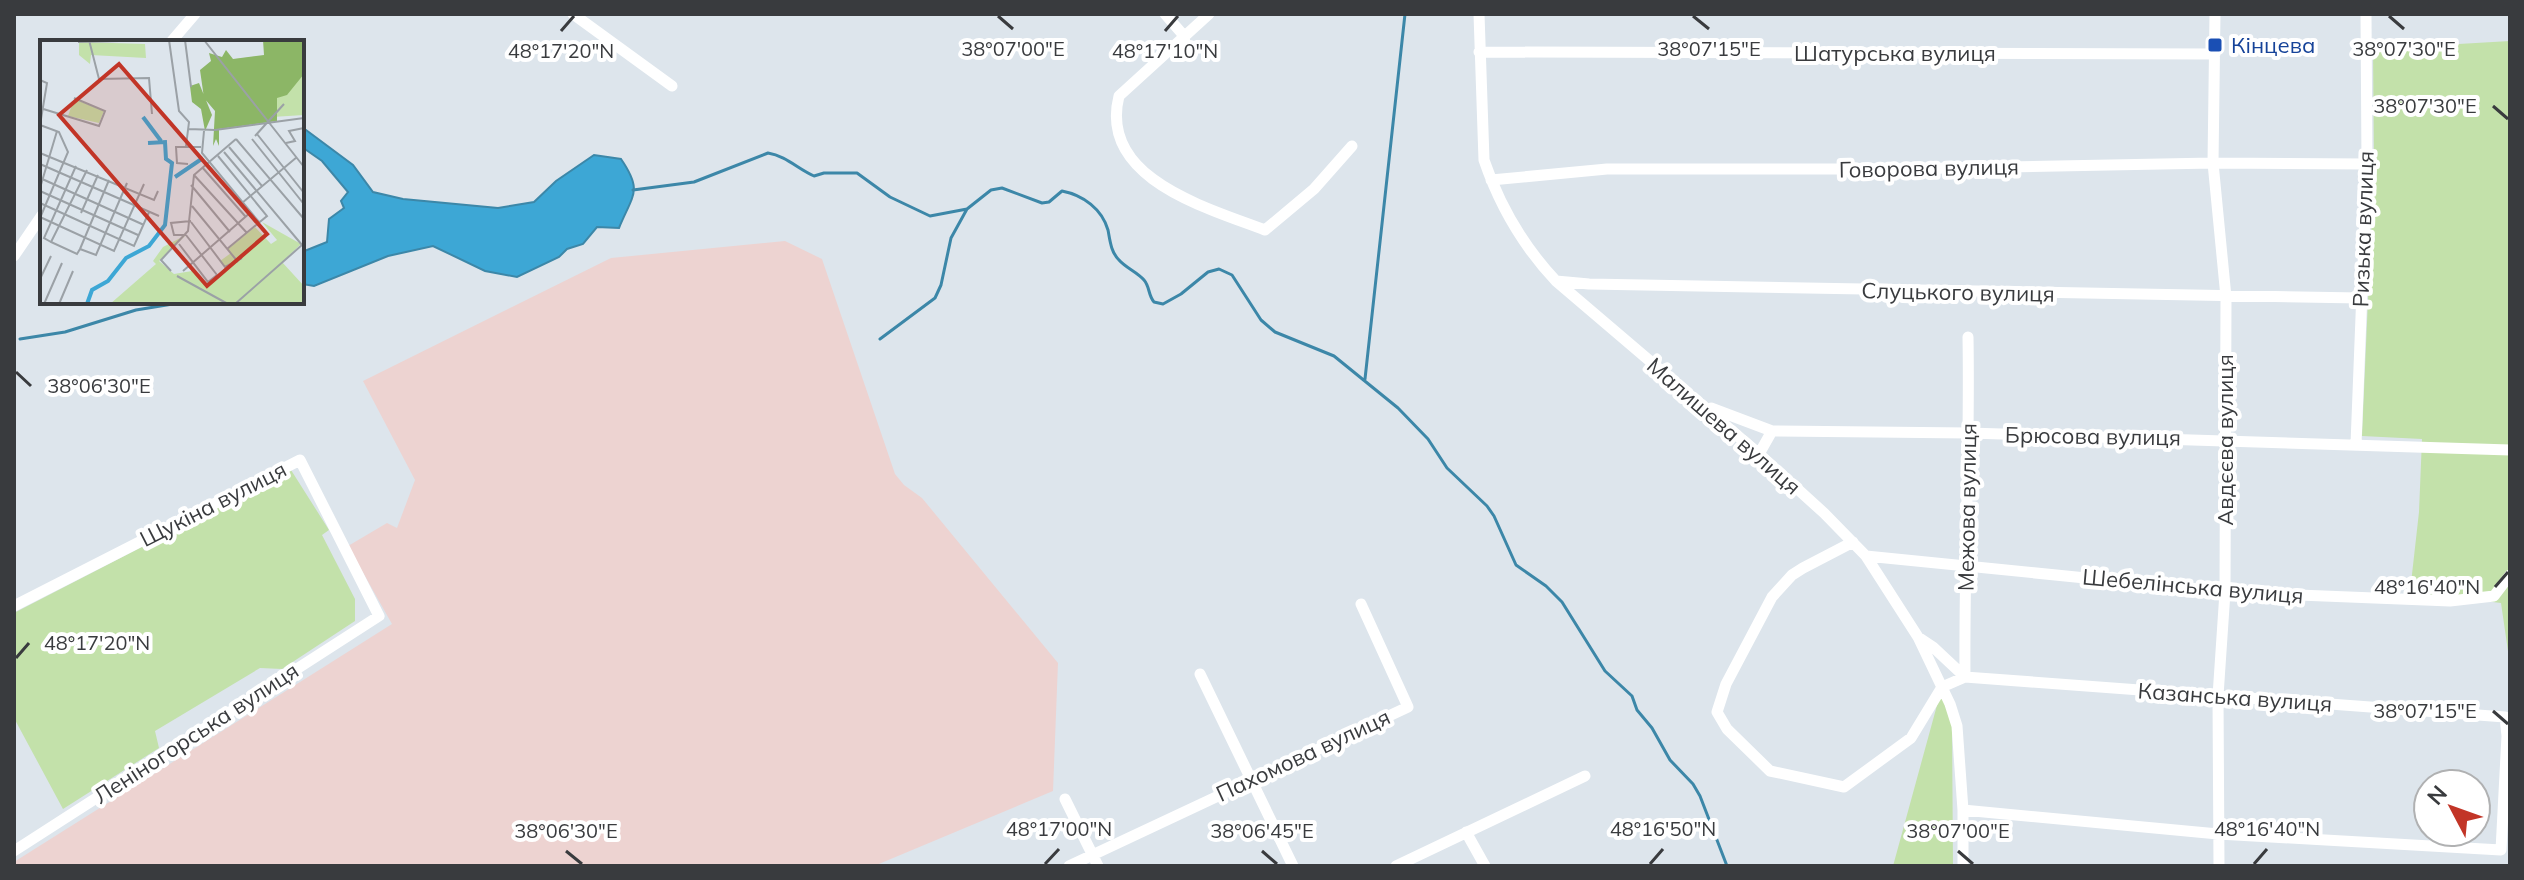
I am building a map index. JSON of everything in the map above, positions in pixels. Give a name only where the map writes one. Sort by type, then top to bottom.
[{"type":"street","points":[[173,40],[195,14]]},
{"type":"street","points":[[573,14],[672,86]]},
{"type":"street","points":[[1165,14],[1185,37]]},
{"type":"street","points":[[1209,14],[1119,96],[1115,109],[1118,128],[1125,147],[1146,174],[1174,194],[1265,230],[1314,189],[1352,146]]},
{"type":"street","name":"Малишева вулиця","points":[[1479,14],[1484,160],[1491,180],[1528,248],[1556,281],[1759,454],[1853,542],[1866,556],[1918,637],[1942,687]]},
{"type":"street","name":"Авдєєва вулиця","points":[[2215,14],[2213,163],[2226,297],[2225,592],[2218,696],[2219,866]]},
{"type":"street","name":"Ризька вулиця","points":[[2356,444],[2367,164],[2366,14]]},
{"type":"street","name":"Шатурська вулиця","points":[[1479,52],[2215,54]]},
{"type":"street","name":"Говорова вулиця","points":[[1491,180],[1607,169],[2367,164]]},
{"type":"street","points":[[14,256],[40,218]]},
{"type":"street","name":"Слуцького вулиця","points":[[1556,281],[2360,298]]},
{"type":"street","points":[[1588,309],[1589,284]]},
{"type":"street","name":"Межова вулиця","points":[[1965,677],[1968,337]]},
{"type":"street","name":"Брюсова вулиця","points":[[1700,405],[1772,431],[1969,433],[2510,450]]},
{"type":"street","points":[[1759,454],[1772,431]]},
{"type":"street","name":"Щукіна вулиця","points":[[14,606],[300,460],[379,616]]},
{"type":"street","points":[[1853,542],[1792,575],[1772,597],[1726,684],[1717,712],[1727,729],[1770,771],[1844,787],[1911,738],[1942,687]]},
{"type":"street","name":"Шебелінська вулиця","points":[[1866,556],[2225,592],[2450,601],[2494,596],[2510,575]]},
{"type":"street","name":"Пахомова вулиця","points":[[1069,866],[1096,860],[1250,780],[1408,707],[1361,604]]},
{"type":"street","name":"Леніногорська вулиця","points":[[14,851],[379,616]]},
{"type":"street","points":[[1918,637],[1965,677]]},
{"type":"street","points":[[1200,674],[1293,866]]},
{"type":"street","name":"Казанська вулиця","points":[[1942,687],[1965,677],[2505,717],[2507,736],[2501,850],[2218,834]]},
{"type":"street","points":[[1942,687],[1957,726],[1963,866]]},
{"type":"street","points":[[1396,866],[1585,776]]},
{"type":"street","points":[[1065,799],[1096,860]]},
{"type":"street","points":[[1963,810],[2218,834]]},
{"type":"street","points":[[1466,832],[1485,866]]},
{"type":"shaded area","points":[[785,241],[822,259],[895,474],[922,498],[1058,663],[1053,791],[874,866],[14,866],[14,862],[392,624],[348,546],[387,523],[397,528],[415,480],[363,381],[611,258]]},
{"type":"green space","points":[[2510,41],[2510,665],[2501,603],[2410,592],[2419,512],[2422,439],[2362,436],[2374,164],[2373,49]]},
{"type":"green space","points":[[291,470],[329,530],[322,535],[355,599],[355,621],[282,669],[260,668],[155,731],[159,748],[63,809],[14,718],[14,613]]},
{"type":"green space","points":[[1942,687],[1952,723],[1953,866],[1893,866]]},
{"type":"water","points":[[304,128],[353,165],[373,192],[403,199],[498,208],[534,202],[556,181],[594,155],[621,159],[632,178],[634,193],[619,228],[597,227],[583,244],[567,249],[559,257],[517,277],[485,271],[433,246],[388,256],[314,286],[304,284],[304,251],[327,242],[329,219],[344,208],[341,201],[348,192],[322,161],[304,148]]},
{"type":"waterway","points":[[1365,379],[1405,14]]},
{"type":"waterway","points":[[633,190],[694,182],[768,153],[814,176],[857,173],[890,197],[930,216],[967,209]]},
{"type":"waterway","points":[[880,339],[935,298],[941,285],[951,238],[967,209],[991,190],[1002,188],[1042,203],[1049,202],[1062,191],[1084,200],[1096,209],[1105,222],[1116,257],[1144,280],[1154,302],[1163,304],[1208,272],[1219,269],[1232,275],[1261,320],[1275,332],[1334,356],[1398,408],[1428,439],[1447,468],[1487,506],[1516,565],[1546,586],[1562,602],[1605,671],[1632,696],[1637,710],[1652,728],[1670,760],[1693,784],[1727,866]]},
{"type":"waterway","points":[[20,339],[65,332],[136,310],[173,304]]},
{"type":"place","name":"Кінцева","points":[[2215,45]]}]
